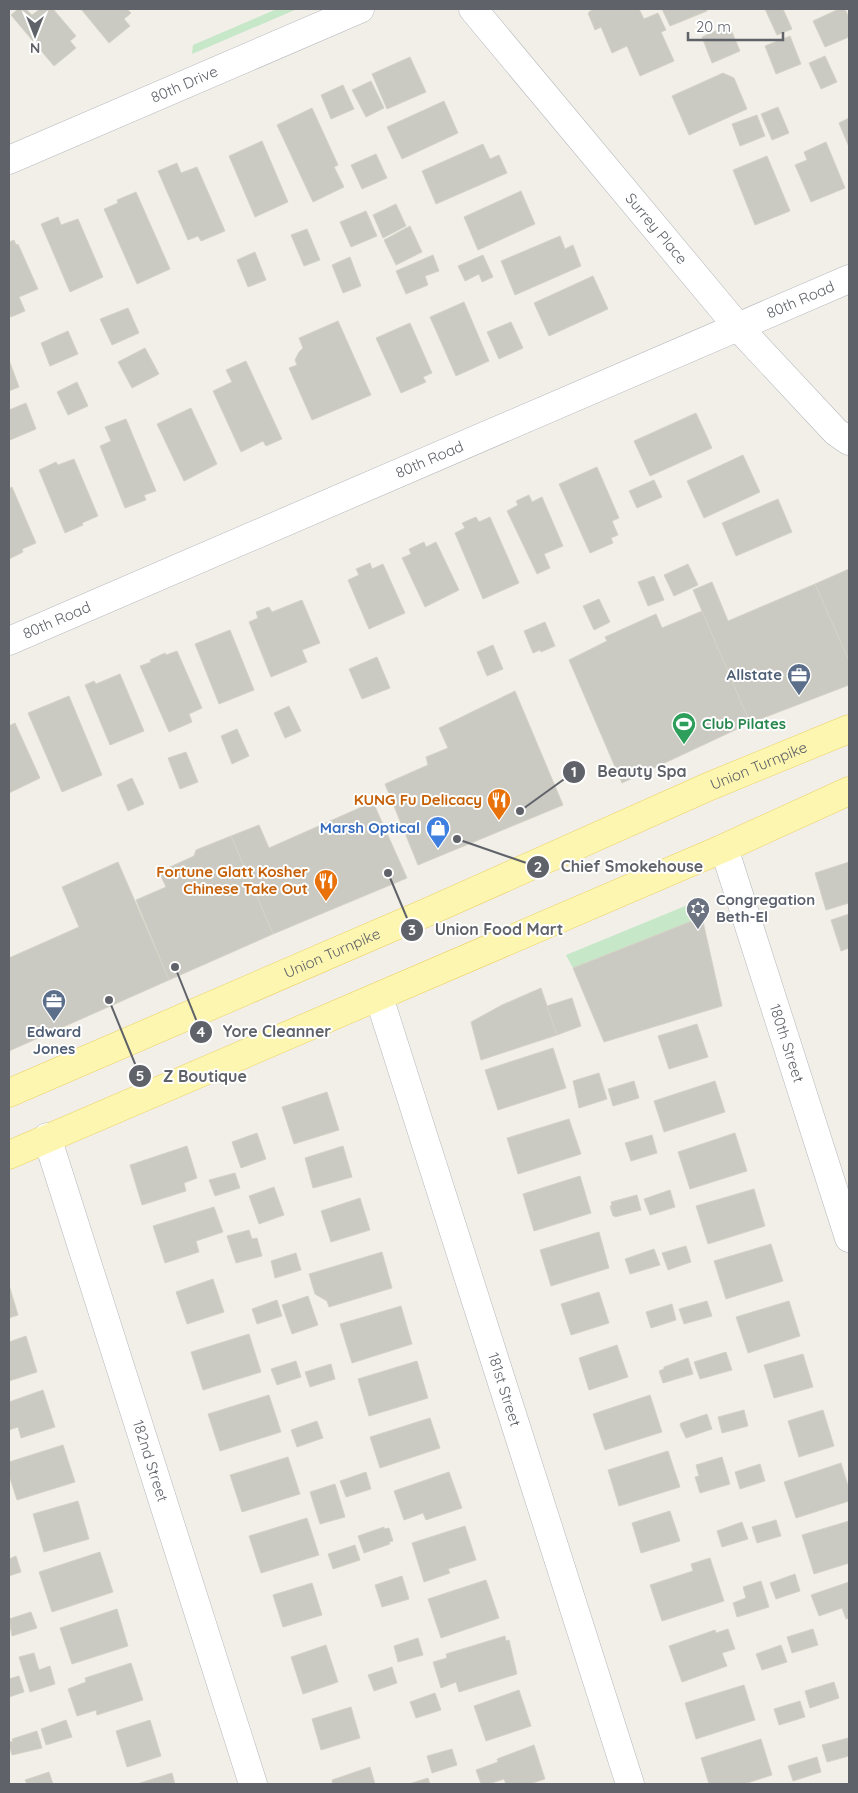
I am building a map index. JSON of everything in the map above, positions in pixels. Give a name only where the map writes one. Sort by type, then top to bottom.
[{"type":"main road","name":"Union Turnpike","points":[[9,1093],[421,915],[710,786],[849,729]]},
{"type":"main road","points":[[9,1155],[724,848],[849,791]]},
{"type":"street","name":"80th Drive","points":[[9,160],[360,9]]},
{"type":"street","name":"Surrey Place","points":[[473,9],[738,327],[836,432],[849,441]]},
{"type":"street","name":"80th Road","points":[[9,641],[849,279]]},
{"type":"street","name":"180th Street","points":[[724,848],[849,1238]]},
{"type":"street","name":"181st Street","points":[[379,997],[630,1784]]},
{"type":"street","name":"182nd Street","points":[[46,1138],[253,1784]]},
{"type":"green space","points":[[277,9],[297,9],[192,54],[193,45]]},
{"type":"green space","points":[[695,902],[702,917],[573,968],[566,955]]},
{"type":"building","points":[[18,9],[26,9],[32,15],[40,9],[53,9],[76,36],[70,41],[76,48],[54,66],[11,15]]},
{"type":"building","points":[[81,9],[127,9],[131,13],[124,19],[130,26],[109,43]]},
{"type":"building","points":[[593,9],[639,9],[644,19],[658,13],[666,30],[661,32],[674,61],[640,76],[627,46],[612,53],[601,27],[595,30],[588,13]]},
{"type":"building","points":[[662,9],[706,9],[707,11],[670,26]]},
{"type":"building","points":[[765,9],[783,9],[792,29],[777,35]]},
{"type":"building","points":[[839,9],[845,9],[849,18],[849,37],[825,47],[813,21]]},
{"type":"building","points":[[729,25],[740,51],[712,63],[702,37]]},
{"type":"building","points":[[790,36],[801,64],[776,74],[765,46]]},
{"type":"building","points":[[825,56],[837,82],[821,89],[809,63]]},
{"type":"building","points":[[410,57],[426,92],[387,109],[372,74]]},
{"type":"building","points":[[723,73],[734,78],[747,109],[689,135],[672,96]]},
{"type":"building","points":[[371,81],[384,108],[366,117],[352,90]]},
{"type":"building","points":[[343,85],[354,109],[331,119],[321,95]]},
{"type":"building","points":[[444,101],[458,133],[402,159],[387,127]]},
{"type":"building","points":[[778,107],[789,133],[772,140],[761,114]]},
{"type":"building","points":[[312,108],[338,165],[334,167],[344,187],[313,202],[277,125]]},
{"type":"building","points":[[757,115],[765,136],[740,146],[732,124]]},
{"type":"building","points":[[849,118],[849,147],[839,123]]},
{"type":"building","points":[[262,141],[288,202],[255,217],[229,156]]},
{"type":"building","points":[[826,142],[845,188],[811,202],[795,165],[807,160],[804,152]]},
{"type":"building","points":[[483,144],[490,159],[499,155],[507,173],[436,204],[422,171]]},
{"type":"building","points":[[376,154],[387,178],[362,189],[351,165]]},
{"type":"building","points":[[767,156],[790,211],[755,225],[733,170]]},
{"type":"building","points":[[177,163],[181,173],[197,167],[225,231],[201,241],[198,236],[188,240],[158,171]]},
{"type":"building","points":[[521,191],[535,224],[478,250],[464,217]]},
{"type":"building","points":[[136,192],[170,269],[137,284],[104,209],[118,203],[117,200]]},
{"type":"building","points":[[396,204],[406,226],[383,238],[373,215]]},
{"type":"building","points":[[366,211],[377,236],[351,247],[340,222]]},
{"type":"building","points":[[58,217],[61,225],[78,219],[103,277],[70,292],[41,224]]},
{"type":"building","points":[[410,226],[422,252],[396,265],[384,240]]},
{"type":"building","points":[[307,229],[320,260],[304,266],[291,235]]},
{"type":"building","points":[[560,236],[565,249],[573,245],[581,266],[515,295],[501,261]]},
{"type":"building","points":[[14,240],[16,245],[18,244],[38,289],[19,297],[25,311],[11,317],[9,312],[9,242]]},
{"type":"building","points":[[255,252],[266,280],[248,287],[237,260]]},
{"type":"building","points":[[433,255],[439,271],[425,276],[428,285],[406,294],[396,271]]},
{"type":"building","points":[[483,255],[493,277],[482,282],[479,274],[465,281],[458,266]]},
{"type":"building","points":[[350,257],[361,286],[343,293],[332,265]]},
{"type":"building","points":[[593,276],[608,309],[549,336],[534,303]]},
{"type":"building","points":[[464,302],[489,361],[456,376],[430,317]]},
{"type":"building","points":[[128,308],[139,333],[112,345],[100,319]]},
{"type":"building","points":[[338,321],[371,395],[312,420],[289,368],[297,365],[295,360],[303,348],[299,338]]},
{"type":"building","points":[[511,322],[523,348],[499,359],[487,332]]},
{"type":"building","points":[[410,323],[432,373],[423,377],[426,382],[401,393],[376,338]]},
{"type":"building","points":[[68,331],[78,354],[50,366],[41,343]]},
{"type":"building","points":[[145,348],[159,374],[132,388],[118,362]]},
{"type":"building","points":[[9,360],[19,387],[9,391]]},
{"type":"building","points":[[246,361],[282,439],[266,446],[263,441],[241,452],[213,391],[232,382],[226,370]]},
{"type":"building","points":[[77,382],[88,406],[68,415],[57,392]]},
{"type":"building","points":[[26,403],[36,429],[10,440],[9,410]]},
{"type":"building","points":[[191,408],[217,464],[184,481],[157,424]]},
{"type":"building","points":[[696,413],[712,448],[650,476],[634,441]]},
{"type":"building","points":[[126,419],[156,491],[144,495],[146,500],[125,508],[100,446],[111,441],[105,427]]},
{"type":"building","points":[[743,455],[760,492],[704,518],[687,481]]},
{"type":"building","points":[[74,459],[98,516],[65,533],[39,470],[56,462],[58,465]]},
{"type":"building","points":[[597,467],[619,518],[612,521],[618,535],[611,538],[613,543],[590,553],[559,484]]},
{"type":"building","points":[[654,480],[662,497],[637,508],[629,491]]},
{"type":"building","points":[[12,487],[36,543],[22,549],[23,552],[9,559],[9,489]]},
{"type":"building","points":[[529,495],[532,502],[542,497],[563,546],[544,554],[550,568],[537,574],[507,511],[518,505],[516,501]]},
{"type":"building","points":[[778,499],[792,532],[736,556],[722,523]]},
{"type":"building","points":[[476,517],[479,522],[490,517],[519,583],[483,599],[455,533],[465,528],[462,523]]},
{"type":"building","points":[[424,542],[426,547],[436,542],[459,590],[425,607],[402,558],[411,554],[409,549]]},
{"type":"building","points":[[370,563],[372,569],[383,564],[405,613],[369,629],[348,580],[359,575],[356,569]]},
{"type":"building","points":[[688,564],[698,585],[674,596],[664,575]]},
{"type":"building","points":[[849,569],[849,661],[815,584]]},
{"type":"building","points":[[654,576],[664,600],[648,606],[638,582]]},
{"type":"building","points":[[712,582],[728,621],[815,584],[849,661],[849,685],[750,723],[693,590]]},
{"type":"building","points":[[599,599],[610,622],[594,630],[583,606]]},
{"type":"building","points":[[302,600],[320,643],[302,650],[307,662],[271,677],[249,622],[258,618],[256,612],[269,607],[272,612]]},
{"type":"building","points":[[702,611],[750,723],[622,783],[569,660],[607,641],[605,637],[656,614],[662,628]]},
{"type":"building","points":[[545,622],[555,646],[533,653],[524,631]]},
{"type":"building","points":[[230,630],[254,690],[219,704],[195,644]]},
{"type":"building","points":[[493,645],[503,669],[487,676],[477,652]]},
{"type":"building","points":[[177,651],[202,708],[189,714],[192,722],[169,732],[140,666],[151,662],[150,660],[165,653],[166,655]]},
{"type":"building","points":[[377,657],[390,688],[362,699],[349,669]]},
{"type":"building","points":[[120,674],[144,731],[110,745],[85,685],[94,681],[96,684]]},
{"type":"building","points":[[515,691],[563,805],[418,865],[385,784],[428,765],[426,757],[448,748],[439,728]]},
{"type":"building","points":[[69,696],[102,775],[62,792],[28,713]]},
{"type":"building","points":[[289,706],[301,731],[285,738],[274,713]]},
{"type":"building","points":[[15,723],[40,778],[9,793],[9,726]]},
{"type":"building","points":[[237,729],[249,756],[232,764],[221,736]]},
{"type":"building","points":[[186,752],[198,782],[180,789],[168,758]]},
{"type":"building","points":[[132,778],[144,804],[128,811],[117,785]]},
{"type":"building","points":[[373,802],[407,878],[273,934],[231,836],[259,825],[269,848]]},
{"type":"building","points":[[231,836],[273,934],[169,980],[136,900],[166,887],[159,872],[194,856],[196,850]]},
{"type":"building","points":[[118,862],[169,980],[9,1051],[9,958],[79,927],[62,887]]},
{"type":"building","points":[[849,862],[849,903],[826,910],[815,873]]},
{"type":"building","points":[[849,914],[849,948],[841,951],[831,920]]},
{"type":"building","points":[[702,917],[722,1006],[604,1042],[573,968]]},
{"type":"building","points":[[541,988],[557,1035],[481,1060],[471,1022],[502,1005]]},
{"type":"building","points":[[572,998],[581,1026],[557,1035],[547,1006]]},
{"type":"building","points":[[697,1024],[708,1057],[669,1069],[658,1036]]},
{"type":"building","points":[[553,1048],[566,1088],[498,1110],[485,1070]]},
{"type":"building","points":[[599,1073],[607,1099],[579,1108],[573,1081]]},
{"type":"building","points":[[634,1081],[639,1098],[613,1106],[608,1089]]},
{"type":"building","points":[[715,1081],[725,1112],[664,1132],[654,1101]]},
{"type":"building","points":[[327,1092],[339,1130],[294,1144],[282,1107]]},
{"type":"building","points":[[569,1119],[581,1154],[518,1174],[507,1138]]},
{"type":"building","points":[[257,1133],[266,1159],[241,1168],[232,1142]]},
{"type":"building","points":[[735,1133],[747,1171],[690,1189],[678,1152]]},
{"type":"building","points":[[652,1135],[657,1153],[631,1161],[625,1143]]},
{"type":"building","points":[[187,1146],[197,1178],[184,1183],[186,1191],[142,1205],[130,1165]]},
{"type":"building","points":[[343,1146],[352,1177],[313,1188],[305,1158]]},
{"type":"building","points":[[235,1173],[240,1188],[215,1196],[209,1180]]},
{"type":"building","points":[[580,1176],[591,1213],[534,1231],[523,1194]]},
{"type":"building","points":[[274,1187],[284,1215],[259,1224],[249,1196]]},
{"type":"building","points":[[754,1189],[765,1226],[708,1244],[696,1206]]},
{"type":"building","points":[[670,1190],[675,1207],[650,1215],[644,1199]]},
{"type":"building","points":[[637,1195],[641,1210],[613,1216],[610,1206],[612,1205],[611,1202]]},
{"type":"building","points":[[360,1198],[370,1230],[331,1242],[321,1211]]},
{"type":"building","points":[[214,1207],[223,1232],[196,1241],[199,1252],[165,1263],[153,1226]]},
{"type":"building","points":[[249,1230],[252,1239],[257,1238],[262,1256],[236,1263],[227,1236]]},
{"type":"building","points":[[599,1232],[609,1268],[551,1286],[540,1250]]},
{"type":"building","points":[[771,1244],[783,1281],[726,1299],[714,1261]]},
{"type":"building","points":[[686,1246],[691,1262],[668,1270],[662,1253]]},
{"type":"building","points":[[654,1249],[660,1265],[630,1274],[625,1259]]},
{"type":"building","points":[[382,1252],[392,1288],[329,1307],[327,1301],[315,1294],[309,1274]]},
{"type":"building","points":[[296,1253],[301,1270],[275,1278],[271,1261]]},
{"type":"building","points":[[213,1279],[224,1312],[187,1324],[176,1292]]},
{"type":"building","points":[[9,1285],[18,1315],[9,1318]]},
{"type":"building","points":[[599,1292],[609,1323],[571,1335],[561,1304]]},
{"type":"building","points":[[308,1296],[318,1325],[292,1334],[282,1305]]},
{"type":"building","points":[[277,1300],[282,1316],[257,1324],[252,1309]]},
{"type":"building","points":[[707,1301],[712,1316],[684,1324],[679,1309]]},
{"type":"building","points":[[789,1301],[800,1336],[748,1353],[736,1317]]},
{"type":"building","points":[[672,1304],[676,1320],[651,1328],[646,1312]]},
{"type":"building","points":[[401,1306],[412,1344],[352,1363],[340,1324]]},
{"type":"building","points":[[249,1334],[261,1372],[203,1390],[191,1352]]},
{"type":"building","points":[[26,1336],[37,1372],[9,1381],[9,1342]]},
{"type":"building","points":[[617,1345],[628,1377],[589,1390],[579,1358]]},
{"type":"building","points":[[726,1352],[732,1370],[700,1379],[694,1362]]},
{"type":"building","points":[[803,1354],[813,1387],[774,1398],[764,1365]]},
{"type":"building","points":[[688,1358],[693,1374],[663,1383],[659,1371],[664,1369],[664,1367]]},
{"type":"building","points":[[296,1361],[301,1377],[277,1385],[271,1369]]},
{"type":"building","points":[[417,1361],[428,1398],[369,1416],[358,1379]]},
{"type":"building","points":[[331,1364],[335,1379],[310,1387],[305,1372]]},
{"type":"building","points":[[43,1390],[55,1427],[21,1438],[18,1427],[9,1430],[9,1402]]},
{"type":"building","points":[[269,1395],[281,1432],[220,1451],[208,1414]]},
{"type":"building","points":[[650,1395],[662,1432],[605,1450],[593,1414]]},
{"type":"building","points":[[744,1410],[748,1426],[722,1433],[718,1417]]},
{"type":"building","points":[[823,1410],[834,1446],[799,1457],[788,1421]]},
{"type":"building","points":[[707,1414],[712,1429],[686,1438],[680,1425],[681,1423]]},
{"type":"building","points":[[430,1418],[440,1448],[380,1468],[370,1437]]},
{"type":"building","points":[[317,1421],[323,1438],[297,1447],[291,1430]]},
{"type":"building","points":[[63,1445],[75,1482],[17,1500],[9,1475],[9,1462]]},
{"type":"building","points":[[668,1451],[680,1487],[619,1506],[608,1470]]},
{"type":"building","points":[[288,1457],[300,1494],[242,1512],[230,1475]]},
{"type":"building","points":[[722,1457],[730,1484],[700,1493],[695,1477],[699,1476],[696,1465]]},
{"type":"building","points":[[841,1463],[849,1489],[849,1501],[796,1518],[784,1482]]},
{"type":"building","points":[[760,1464],[765,1481],[740,1489],[735,1472]]},
{"type":"building","points":[[366,1472],[371,1489],[346,1497],[340,1481]]},
{"type":"building","points":[[449,1472],[462,1508],[426,1520],[423,1513],[404,1520],[394,1491]]},
{"type":"building","points":[[335,1484],[345,1517],[320,1524],[310,1492]]},
{"type":"building","points":[[78,1501],[89,1539],[44,1552],[33,1514]]},
{"type":"building","points":[[670,1511],[680,1541],[641,1553],[632,1523]]},
{"type":"building","points":[[307,1518],[319,1555],[261,1573],[249,1536]]},
{"type":"building","points":[[776,1520],[781,1536],[757,1543],[752,1527]]},
{"type":"building","points":[[849,1521],[849,1563],[814,1574],[802,1535]]},
{"type":"building","points":[[742,1522],[748,1539],[722,1547],[717,1531]]},
{"type":"building","points":[[465,1526],[476,1560],[448,1569],[450,1573],[424,1582],[412,1543]]},
{"type":"building","points":[[384,1527],[384,1529],[389,1528],[393,1541],[389,1542],[390,1544],[364,1553],[358,1536]]},
{"type":"building","points":[[355,1545],[360,1560],[333,1569],[328,1554]]},
{"type":"building","points":[[100,1552],[113,1592],[52,1612],[39,1572]]},
{"type":"building","points":[[16,1556],[21,1572],[9,1576],[9,1559]]},
{"type":"building","points":[[710,1558],[724,1601],[662,1621],[650,1585],[693,1571],[691,1564]]},
{"type":"building","points":[[795,1574],[800,1591],[776,1599],[770,1583]]},
{"type":"building","points":[[402,1576],[409,1599],[382,1607],[375,1585]]},
{"type":"building","points":[[486,1580],[499,1618],[441,1638],[428,1599]]},
{"type":"building","points":[[761,1581],[769,1607],[737,1617],[733,1603],[746,1598],[743,1587]]},
{"type":"building","points":[[849,1582],[849,1618],[846,1619],[842,1608],[819,1616],[811,1595]]},
{"type":"building","points":[[312,1583],[322,1615],[283,1627],[273,1595]]},
{"type":"building","points":[[117,1609],[128,1646],[72,1664],[60,1628]]},
{"type":"building","points":[[31,1612],[37,1628],[12,1636],[9,1619]]},
{"type":"building","points":[[728,1629],[735,1649],[722,1653],[727,1666],[682,1682],[669,1646],[715,1630],[716,1633]]},
{"type":"building","points":[[813,1629],[818,1645],[792,1653],[787,1637]]},
{"type":"building","points":[[505,1636],[506,1641],[509,1640],[517,1674],[459,1692],[456,1682],[441,1688],[433,1662],[447,1658],[446,1654]]},
{"type":"building","points":[[418,1638],[423,1655],[398,1662],[394,1646]]},
{"type":"building","points":[[326,1645],[338,1682],[303,1694],[291,1657]]},
{"type":"building","points":[[781,1645],[787,1662],[762,1670],[756,1654]]},
{"type":"building","points":[[34,1653],[39,1670],[50,1666],[55,1684],[30,1692],[19,1657]]},
{"type":"building","points":[[131,1663],[143,1700],[97,1715],[96,1710],[77,1716],[68,1689],[86,1682],[85,1678]]},
{"type":"building","points":[[392,1667],[397,1683],[374,1691],[368,1675]]},
{"type":"building","points":[[19,1676],[24,1692],[9,1697],[9,1679]]},
{"type":"building","points":[[834,1682],[839,1698],[810,1708],[805,1691]]},
{"type":"building","points":[[744,1685],[755,1720],[696,1739],[685,1703]]},
{"type":"building","points":[[519,1690],[531,1726],[486,1741],[474,1706]]},
{"type":"building","points":[[435,1693],[441,1710],[416,1718],[410,1702]]},
{"type":"building","points":[[800,1701],[805,1717],[779,1725],[774,1709]]},
{"type":"building","points":[[351,1707],[360,1738],[321,1750],[312,1719]]},
{"type":"building","points":[[66,1720],[72,1737],[46,1745],[41,1729]]},
{"type":"building","points":[[150,1720],[161,1756],[127,1767],[116,1731]]},
{"type":"building","points":[[37,1731],[42,1748],[12,1755],[9,1742],[13,1741],[12,1739]]},
{"type":"building","points":[[848,1738],[849,1756],[827,1762],[822,1745]]},
{"type":"building","points":[[761,1739],[772,1775],[744,1784],[709,1784],[701,1758]]},
{"type":"building","points":[[534,1745],[545,1779],[529,1784],[506,1784],[504,1779],[481,1784],[476,1770],[498,1762],[497,1759]]},
{"type":"building","points":[[452,1749],[457,1765],[432,1773],[427,1756]]},
{"type":"building","points":[[817,1757],[821,1772],[793,1781],[788,1766]]},
{"type":"building","points":[[370,1767],[375,1784],[333,1784],[332,1780]]},
{"type":"building","points":[[49,1772],[53,1784],[27,1784],[25,1780]]},
{"type":"building","points":[[172,1773],[175,1784],[137,1784]]},
{"type":"building","points":[[428,1778],[430,1784],[409,1784]]},
{"type":"place","name":"Allstate","points":[[799,696]]},
{"type":"place","name":"Club Pilates","points":[[684,745]]},
{"type":"place","name":"Beauty Spa","points":[[520,811]]},
{"type":"place","name":"KUNG Fu Delicacy","points":[[499,821]]},
{"type":"place","name":"Chief Smokehouse","points":[[457,839]]},
{"type":"place","name":"Marsh Optical","points":[[438,849]]},
{"type":"place","name":"Union Food Mart","points":[[388,873]]},
{"type":"place","name":"Fortune Glatt Kosher Chinese Take Out","points":[[326,902]]},
{"type":"place","name":"Congregation Beth-El","points":[[698,930]]},
{"type":"place","name":"Yore Cleanner","points":[[175,967]]},
{"type":"place","name":"Z Boutique","points":[[109,1000]]},
{"type":"place","name":"Edward Jones","points":[[54,1022]]}]
